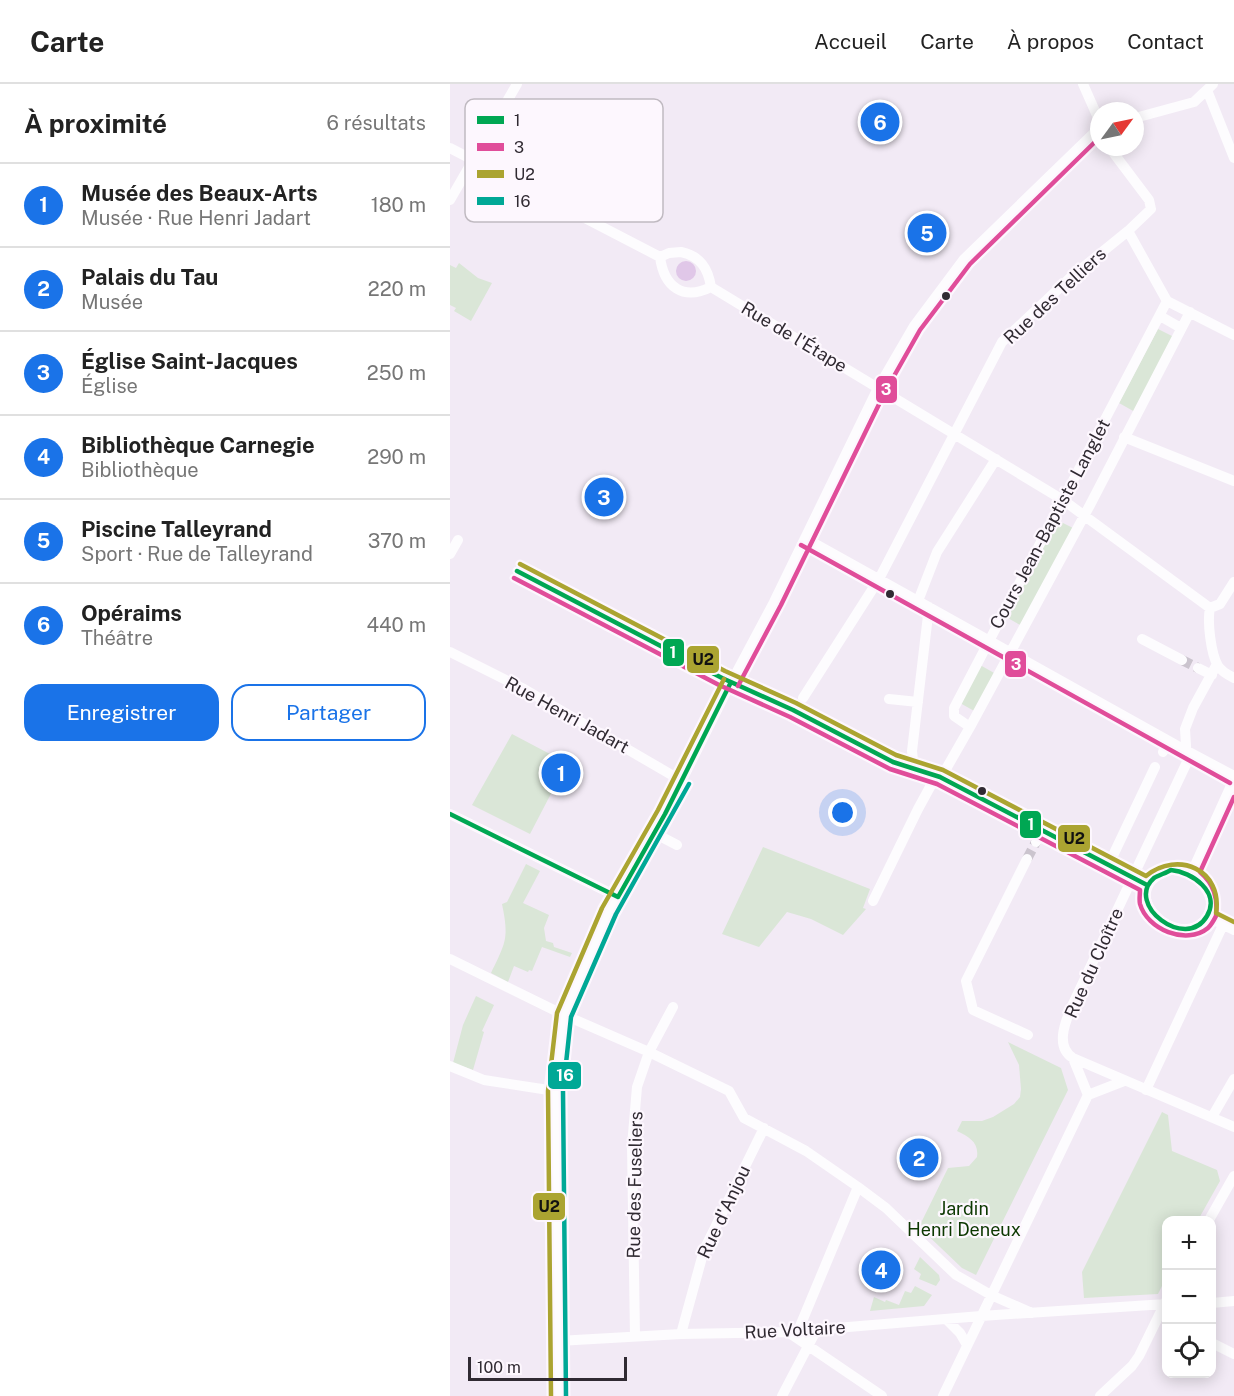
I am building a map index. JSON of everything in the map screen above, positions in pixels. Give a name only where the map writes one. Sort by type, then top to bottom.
[{"type":"street","points":[[509,99],[517,84]]},
{"type":"street","points":[[1083,84],[1091,102]]},
{"type":"street","points":[[1144,116],[1194,102],[1210,87],[1234,158]]},
{"type":"street","points":[[559,1396],[555,1091],[564,1015],[609,911],[682,781],[774,602],[878,388],[914,326],[964,259],[1090,137]]},
{"type":"street","points":[[450,148],[465,156]]},
{"type":"street","name":"Rue des Telliers","points":[[803,698],[879,579],[956,435],[1002,342],[1070,278],[1128,231],[1151,209],[1149,200],[1116,156]]},
{"type":"street","points":[[450,200],[465,175]]},
{"type":"street","points":[[593,222],[660,257],[664,275],[675,289],[690,293],[711,287],[707,270],[697,258],[681,252],[669,253],[660,257]]},
{"type":"street","points":[[1128,231],[1167,301],[1234,335]]},
{"type":"street","name":"Rue de l'Étape","points":[[711,287],[1060,498],[1210,608]]},
{"type":"street","name":"Cours Jean-Baptiste Langlet","points":[[970,727],[954,716],[954,708],[1060,498],[1167,301]]},
{"type":"street","name":"Cours Jean-Baptiste Langlet","points":[[873,901],[918,809],[970,727],[1190,312]]},
{"type":"street","points":[[1160,316],[1181,328]]},
{"type":"street","points":[[1124,438],[1234,481]]},
{"type":"street","points":[[918,601],[937,552],[996,459]]},
{"type":"street","points":[[805,538],[1234,777],[1191,874]]},
{"type":"street","points":[[450,554],[458,540]]},
{"type":"street","points":[[1214,669],[1207,620],[1210,608],[1220,604],[1234,582]]},
{"type":"street","points":[[914,769],[912,751],[929,607]]},
{"type":"street","points":[[1142,639],[1182,660]]},
{"type":"street","name":"Rue Henri Jadart","points":[[450,652],[524,689],[682,781]]},
{"type":"street","points":[[1197,668],[1214,669],[1234,678]]},
{"type":"street","name":"Rue du Cloître","points":[[1073,1058],[1064,1050],[1062,1039],[1067,1016],[1187,762],[1185,729],[1193,708],[1214,669]]},
{"type":"street","points":[[889,699],[918,702]]},
{"type":"street","points":[[1163,752],[1168,741]]},
{"type":"street","points":[[1108,866],[1155,767]]},
{"type":"street","points":[[940,777],[1147,885]]},
{"type":"street","points":[[450,814],[618,897]]},
{"type":"street","points":[[1036,842],[1041,831]]},
{"type":"street","points":[[654,833],[676,845]]},
{"type":"street","points":[[1026,862],[966,981],[973,1010],[1028,1035]]},
{"type":"street","points":[[1170,870],[1191,874],[1206,888],[1211,907],[1208,916],[1199,925],[1190,929],[1179,929],[1164,923],[1154,915],[1145,895],[1147,885],[1160,873],[1170,870]]},
{"type":"street","points":[[1208,916],[1234,930]]},
{"type":"street","points":[[1146,1090],[1223,925]]},
{"type":"street","points":[[450,959],[564,1015],[649,1052]]},
{"type":"street","name":"Rue des Fuseliers","points":[[635,1336],[632,1146],[637,1087],[649,1052],[673,1007]]},
{"type":"street","name":"Rue Voltaire","points":[[649,1052],[729,1091],[744,1118],[806,1151],[858,1187],[886,1208],[956,1275],[1032,1313]]},
{"type":"street","points":[[1073,1058],[1234,1127]]},
{"type":"street","points":[[1073,1058],[1088,1095]]},
{"type":"street","points":[[450,1066],[484,1080],[555,1091]]},
{"type":"street","points":[[1212,1117],[1234,1078]]},
{"type":"street","points":[[943,1396],[1088,1095],[1124,1081]]},
{"type":"street","name":"Rue d'Anjou","points":[[681,1334],[704,1250],[764,1128]]},
{"type":"street","points":[[1212,1216],[1234,1176]]},
{"type":"street","points":[[858,1187],[793,1331],[882,1396]]},
{"type":"street","points":[[1216,1303],[1234,1301]]},
{"type":"street","name":"Rue Voltaire","points":[[558,1341],[793,1331],[1162,1303]]},
{"type":"street","points":[[946,1319],[967,1345]]},
{"type":"street","points":[[1100,1396],[1132,1366],[1162,1321]]},
{"type":"street","points":[[782,1396],[818,1329]]},
{"type":"street","points":[[1216,1345],[1234,1354]]},
{"type":"green space","points":[[459,263],[478,278],[492,283],[471,321],[454,311],[456,308],[450,305],[450,265],[456,268]]},
{"type":"green space","points":[[1158,329],[1174,337],[1135,412],[1119,403]]},
{"type":"green space","points":[[1057,520],[1073,528],[1022,626],[1006,617]]},
{"type":"green space","points":[[980,665],[996,674],[976,712],[960,703]]},
{"type":"green space","points":[[512,734],[567,763],[530,834],[472,805]]},
{"type":"green space","points":[[763,847],[870,889],[863,908],[866,909],[843,935],[811,919],[787,912],[759,947],[722,934]]},
{"type":"green space","points":[[526,864],[540,871],[523,903],[549,915],[544,928],[546,941],[553,943],[554,947],[572,953],[570,957],[542,947],[532,971],[528,972],[514,966],[508,982],[491,973],[505,940],[502,904],[507,902]]},
{"type":"green space","points":[[476,996],[494,1005],[482,1031],[484,1032],[473,1070],[453,1063],[463,1025]]},
{"type":"green space","name":"Jardin Henri Deneux","points":[[1008,1042],[1061,1068],[1068,1090],[976,1275],[962,1268],[919,1227],[948,1168],[969,1166],[977,1157],[975,1144],[957,1131],[962,1121],[982,1121],[993,1117],[1014,1104],[1020,1097],[1019,1065]]},
{"type":"green space","points":[[1162,1112],[1168,1115],[1172,1151],[1217,1170],[1220,1181],[1200,1216],[1162,1216],[1162,1286],[1158,1294],[1084,1298],[1082,1272]]},
{"type":"green space","points":[[920,1257],[939,1275],[940,1280],[936,1286],[919,1279],[921,1274],[914,1269]]},
{"type":"green space","points":[[915,1286],[932,1295],[924,1306],[870,1311],[874,1297],[899,1305],[905,1291],[911,1293]]},
{"type":"shaded area","points":[[686,261],[693,264],[696,271],[693,278],[686,281],[679,278],[676,271],[679,264]]},
{"type":"tunnel","points":[[1182,660],[1198,668]]},
{"type":"tunnel","points":[[1027,859],[1036,842]]},
{"type":"transit line","name":"3","points":[[738,686],[781,605],[885,392],[920,330],[970,264],[1090,147]]},
{"type":"transit line","name":"3","points":[[801,545],[1230,783]]},
{"type":"transit line","name":"U2","points":[[520,564],[725,671],[796,703],[896,755],[943,770],[1146,876],[1158,868],[1171,865],[1184,865],[1196,869],[1213,885],[1216,913],[1234,922]]},
{"type":"transit line","name":"1","points":[[517,571],[722,678],[793,710],[893,762],[940,777],[1147,885]]},
{"type":"transit line","name":"3","points":[[514,578],[719,685],[790,717],[890,769],[937,784],[1140,890],[1140,902],[1144,913],[1150,921],[1168,932],[1179,935],[1199,933],[1208,928],[1216,916],[1214,892],[1209,881],[1200,872],[1234,797]]},
{"type":"transit line","name":"U2","points":[[551,1396],[548,1091],[557,1013],[602,908],[658,810],[724,679]]},
{"type":"transit line","name":"1","points":[[618,897],[665,814],[731,682]]},
{"type":"transit line","name":"16","points":[[566,1396],[563,1091],[571,1017],[616,914],[689,784]]},
{"type":"transit line","name":"1","points":[[450,814],[618,897]]},
{"type":"transit line","name":"1","points":[[1171,870],[1195,879],[1207,891],[1210,907],[1207,916],[1197,926],[1186,929],[1173,927],[1152,911],[1147,900],[1147,889],[1154,878],[1171,870]]},
{"type":"place","name":"Opéraims","points":[[880,122]]},
{"type":"place","name":"Piscine Talleyrand","points":[[927,233]]},
{"type":"place","name":"Église Saint-Jacques","points":[[604,497]]},
{"type":"place","name":"Musée des Beaux-Arts","points":[[561,773]]},
{"type":"place","name":"Palais du Tau","points":[[919,1158]]},
{"type":"place","name":"Bibliothèque Carnegie","points":[[881,1270]]}]
